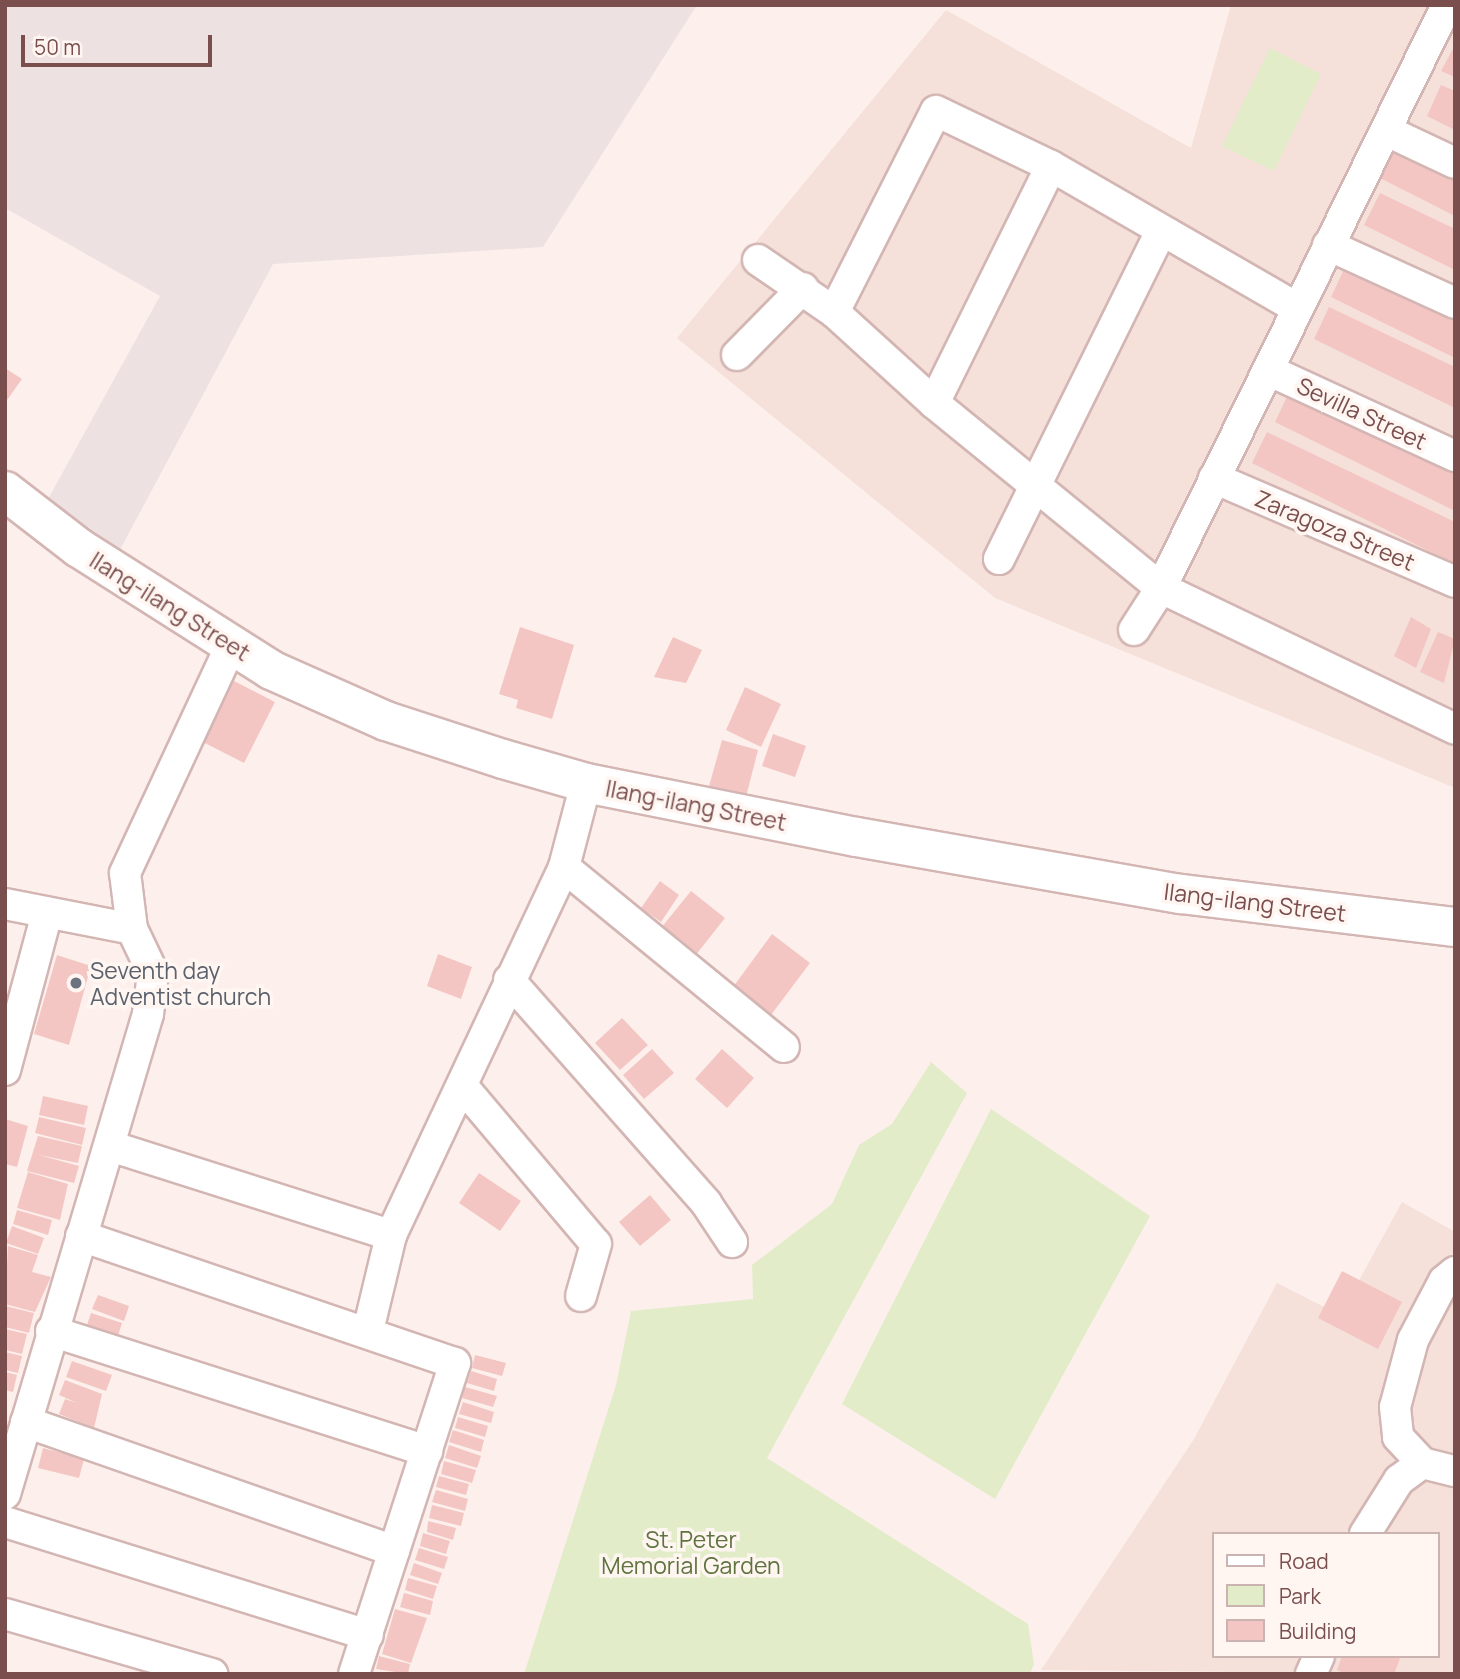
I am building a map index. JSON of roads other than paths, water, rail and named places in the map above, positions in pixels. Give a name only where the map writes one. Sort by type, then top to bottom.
[{"type":"street","points":[[1134,630],[1161,589],[1328,245],[1447,20]]},
{"type":"street","points":[[834,312],[936,111],[1051,166],[1297,308]]},
{"type":"street","points":[[1387,131],[1455,163]]},
{"type":"street","points":[[934,403],[1051,166]]},
{"type":"street","points":[[999,559],[1161,231]]},
{"type":"street","points":[[1328,245],[1455,303]]},
{"type":"street","points":[[758,260],[803,288],[834,312],[934,403],[1161,589],[1455,729]]},
{"type":"street","points":[[737,355],[803,288]]},
{"type":"street","name":"Sevilla Street","points":[[1268,370],[1455,456]]},
{"type":"street","name":"Zaragoza Street","points":[[1214,478],[1455,582]]},
{"type":"street","name":"Ilang-ilang Street","points":[[5,491],[79,548],[231,646],[386,721],[586,783],[1181,894],[1455,926]]},
{"type":"street","points":[[5,1494],[51,1331],[110,1146],[148,1014],[153,973],[132,929],[125,873],[231,646]]},
{"type":"street","points":[[368,1331],[391,1235],[464,1088],[509,981],[564,867],[586,783]]},
{"type":"street","points":[[564,867],[784,1047]]},
{"type":"street","points":[[5,905],[132,929]]},
{"type":"street","points":[[5,1070],[47,913]]},
{"type":"street","points":[[509,981],[706,1203],[732,1242]]},
{"type":"street","points":[[464,1088],[596,1244],[581,1296]]},
{"type":"street","points":[[110,1146],[391,1235]]},
{"type":"street","points":[[81,1236],[368,1331],[455,1363],[354,1674]]},
{"type":"street","points":[[1455,1272],[1444,1280],[1413,1340],[1395,1407],[1398,1437],[1422,1464],[1455,1471]]},
{"type":"street","points":[[51,1331],[428,1451]]},
{"type":"street","points":[[26,1422],[394,1550]]},
{"type":"street","points":[[1366,1532],[1399,1480],[1422,1464]]},
{"type":"street","points":[[5,1522],[368,1634]]},
{"type":"street","points":[[5,1614],[212,1674]]},
{"type":"street","points":[[1311,1674],[1318,1658]]},
{"type":"place","name":"Seventh day Adventist church","points":[[76,983]]},
{"type":"park label","name":"St. Peter Memorial Garden","points":[[691,1552]]}]
